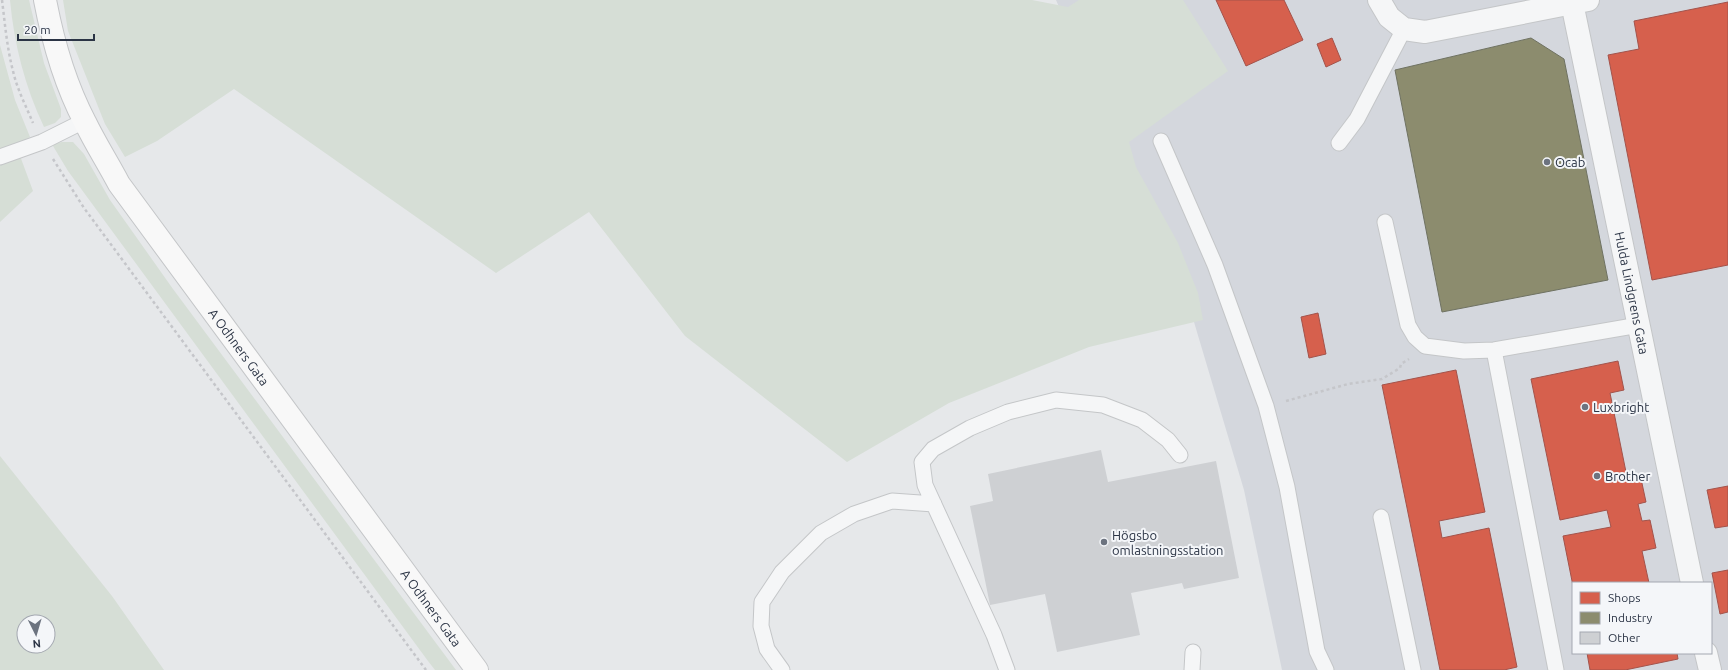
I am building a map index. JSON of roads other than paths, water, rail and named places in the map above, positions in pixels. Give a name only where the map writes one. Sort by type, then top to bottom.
[{"type":"street","name":"A Odhners Gata","points":[[45,0],[53,38],[64,73],[84,121],[119,184],[477,670]]},
{"type":"street","points":[[1379,0],[1389,17],[1404,29],[1425,32],[1580,1]]},
{"type":"street","name":"Hulda Lindgrens Gata","points":[[1580,1],[1639,325],[1692,582]]},
{"type":"street","points":[[1706,654],[1709,670]]},
{"type":"lane","points":[[1340,143],[1357,119],[1404,29]]},
{"type":"lane","points":[[0,157],[42,142],[84,121]]},
{"type":"lane","points":[[1161,141],[1215,265],[1266,406],[1287,487],[1317,651],[1326,670]]},
{"type":"lane","points":[[1385,222],[1408,325],[1415,338],[1425,346],[1464,351],[1494,350],[1639,325]]},
{"type":"lane","points":[[1494,350],[1556,670]]},
{"type":"lane","points":[[1007,670],[994,635],[925,485],[922,462],[933,449],[970,428],[1008,412],[1056,400],[1103,405],[1142,420],[1168,440],[1180,455]]},
{"type":"lane","points":[[782,670],[767,649],[761,626],[761,618],[762,602],[782,572],[821,533],[854,514],[892,501],[934,504]]},
{"type":"lane","points":[[1381,516],[1414,670]]},
{"type":"lane","points":[[1192,670],[1193,652]]},
{"type":"place","name":"Ocab","points":[[1547,162]]},
{"type":"place","name":"Luxbright","points":[[1585,407]]},
{"type":"place","name":"Brother","points":[[1597,476]]},
{"type":"place","name":"Högsbo omlastningsstation","points":[[1104,542]]}]
